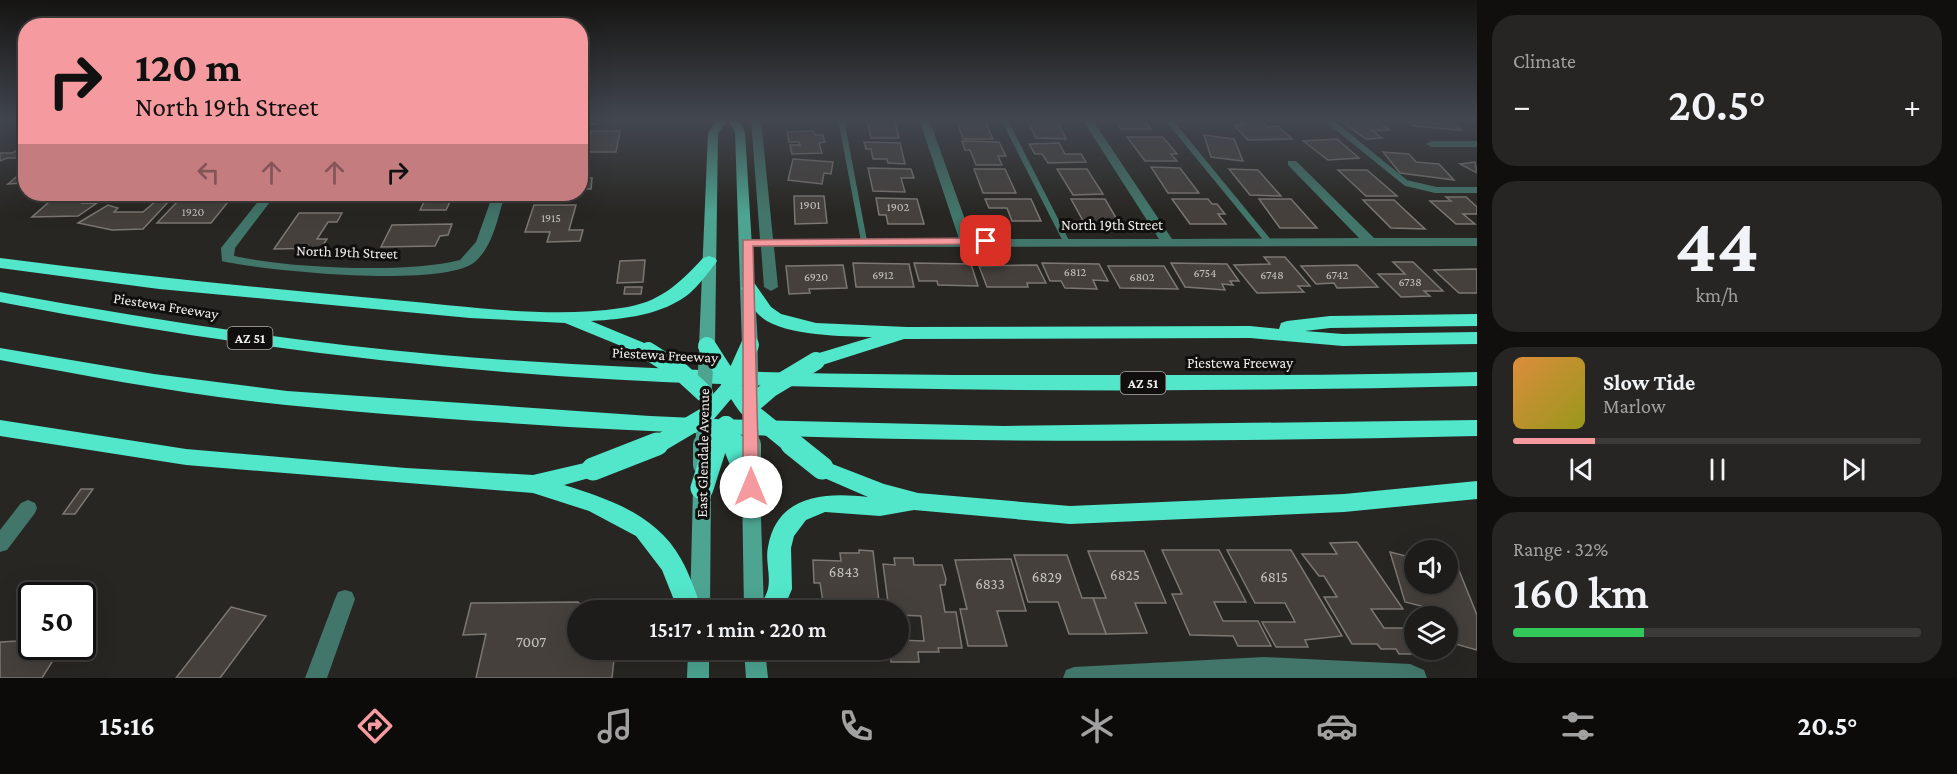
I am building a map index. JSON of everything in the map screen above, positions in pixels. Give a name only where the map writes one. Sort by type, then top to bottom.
[{"type":"highway","points":[[0,263],[171,285],[470,312],[566,317],[621,314],[659,304],[684,289],[709,261]]},
{"type":"highway","points":[[749,288],[765,311],[783,322],[800,327],[907,333],[1250,332],[1343,340],[1477,338]]},
{"type":"highway","name":"Piestewa Freeway","points":[[0,297],[204,332],[361,352],[501,366],[657,375],[843,382],[1228,383],[1477,379]]},
{"type":"highway","points":[[566,317],[648,351],[688,378],[712,411],[751,487]]},
{"type":"highway","points":[[1250,332],[1330,322],[1477,320]]},
{"type":"highway","points":[[712,411],[749,408],[771,388],[816,361],[907,333]]},
{"type":"highway","points":[[533,484],[592,469],[647,450],[712,411],[732,385],[750,345]]},
{"type":"highway","points":[[707,346],[749,408],[822,468],[880,492],[918,502],[1071,515],[1344,503],[1477,490]]},
{"type":"highway","points":[[0,354],[207,388],[462,412],[650,425],[885,433],[1264,432],[1477,428]]},
{"type":"highway","points":[[702,488],[712,453],[712,411]]},
{"type":"highway","points":[[0,428],[186,457],[406,477],[533,484],[596,504],[644,529],[672,564],[686,600]]},
{"type":"highway","points":[[775,600],[780,589],[779,548],[783,533],[798,513],[831,503],[880,507],[918,502]]},
{"type":"main road","name":"East Glendale Avenue","points":[[712,151],[707,346],[712,411]]},
{"type":"main road","points":[[741,151],[749,288],[749,408],[754,600]]},
{"type":"main road","name":"East Glendale Avenue","points":[[700,600],[702,488]]},
{"type":"main road","points":[[698,678],[699,660]]},
{"type":"main road","points":[[756,660],[757,678]]},
{"type":"street","points":[[759,151],[771,287]]},
{"type":"street","points":[[935,151],[966,241]]},
{"type":"street","points":[[1108,151],[1168,242]]},
{"type":"street","points":[[1292,163],[1370,242]]},
{"type":"street","name":"North 19th Street","points":[[265,201],[228,248],[227,258],[242,263],[348,270],[441,270],[466,262],[478,251],[497,201]]},
{"type":"street","name":"North 19th Street","points":[[747,243],[1477,242]]},
{"type":"street","points":[[0,544],[28,508]]},
{"type":"street","points":[[316,678],[345,599]]},
{"type":"street","points":[[1074,678],[1264,668],[1410,675],[1416,678]]},
{"type":"lane","points":[[847,151],[864,242]]},
{"type":"lane","points":[[1020,151],[1066,241]]},
{"type":"lane","points":[[1194,151],[1268,241]]},
{"type":"lane","points":[[1366,151],[1406,183],[1436,190],[1477,190]]},
{"type":"building","points":[[18,151],[18,158],[7,158],[0,161],[0,153]]},
{"type":"building","points":[[588,151],[616,151],[588,152]]},
{"type":"building","points":[[791,151],[821,151],[822,153],[792,154]]},
{"type":"building","points":[[871,151],[902,151],[905,164],[888,163],[887,159],[873,159]]},
{"type":"building","points":[[970,151],[1003,151],[1006,156],[998,156],[1002,165],[976,165]]},
{"type":"building","points":[[1033,151],[1063,151],[1065,154],[1081,154],[1086,162],[1048,163],[1042,154],[1035,154]]},
{"type":"building","points":[[1137,151],[1174,151],[1177,154],[1171,154],[1177,161],[1145,161]]},
{"type":"building","points":[[1209,151],[1239,151],[1243,161],[1211,157]]},
{"type":"building","points":[[1316,151],[1350,151],[1359,158],[1328,160]]},
{"type":"building","points":[[1383,152],[1409,154],[1416,162],[1439,164],[1454,180],[1400,173]]},
{"type":"building","points":[[793,159],[833,162],[831,174],[824,173],[822,184],[788,180]]},
{"type":"building","points":[[1475,162],[1477,173],[1460,164]]},
{"type":"building","points":[[1151,167],[1180,168],[1199,193],[1168,193]]},
{"type":"building","points":[[868,168],[911,169],[914,178],[901,178],[905,192],[873,191]]},
{"type":"building","points":[[974,169],[1005,169],[1016,193],[983,193]]},
{"type":"building","points":[[1057,169],[1087,169],[1103,194],[1073,195]]},
{"type":"building","points":[[1229,169],[1258,170],[1281,196],[1250,195]]},
{"type":"building","points":[[1338,170],[1367,170],[1397,196],[1366,196]]},
{"type":"building","points":[[18,176],[18,183],[8,184]]},
{"type":"building","points":[[588,178],[592,178],[591,189],[588,189]]},
{"type":"building","points":[[794,196],[824,196],[827,223],[795,224]]},
{"type":"building","points":[[1446,197],[1466,197],[1477,207],[1477,214],[1463,214],[1475,224],[1456,224],[1430,201],[1451,201]]},
{"type":"building","points":[[876,198],[917,199],[924,224],[888,224],[886,215],[879,215]]},
{"type":"building","points":[[985,199],[1031,199],[1041,221],[1012,221],[1007,208],[989,208]]},
{"type":"building","points":[[1071,199],[1105,199],[1122,228],[1087,228]]},
{"type":"building","points":[[1172,199],[1208,199],[1212,204],[1217,204],[1225,214],[1218,214],[1226,224],[1190,224]]},
{"type":"building","points":[[1259,199],[1291,199],[1317,228],[1280,228]]},
{"type":"building","points":[[1363,200],[1394,200],[1425,229],[1391,228]]},
{"type":"building","points":[[50,201],[97,203],[78,216],[32,217]]},
{"type":"building","points":[[156,201],[169,201],[143,229],[112,230],[78,223],[108,205],[118,208],[114,212],[143,212]]},
{"type":"building","points":[[229,201],[211,223],[157,223],[177,202]]},
{"type":"building","points":[[450,201],[446,210],[420,210],[424,202],[420,202]]},
{"type":"building","points":[[534,205],[576,205],[569,230],[583,230],[580,241],[547,242],[550,232],[525,232]]},
{"type":"building","points":[[299,213],[342,213],[337,222],[328,222],[317,239],[327,239],[321,248],[274,249]]},
{"type":"building","points":[[452,224],[448,235],[440,236],[435,246],[381,247],[392,225]]},
{"type":"building","points":[[1264,257],[1285,257],[1310,286],[1298,286],[1304,292],[1257,293],[1234,265],[1270,264]]},
{"type":"building","points":[[645,260],[643,282],[617,283],[620,261]]},
{"type":"building","points":[[1393,262],[1413,262],[1443,291],[1424,291],[1430,296],[1401,297],[1378,274],[1405,274]]},
{"type":"building","points":[[853,263],[909,264],[914,287],[856,287]]},
{"type":"building","points":[[914,263],[971,264],[978,286],[938,285],[937,281],[919,281]]},
{"type":"building","points":[[1042,263],[1099,264],[1108,281],[1093,280],[1097,289],[1065,288],[1061,281],[1050,281]]},
{"type":"building","points":[[1171,263],[1227,264],[1239,281],[1230,281],[1233,285],[1222,284],[1225,290],[1185,287]]},
{"type":"building","points":[[843,265],[847,288],[809,289],[810,293],[789,294],[786,266]]},
{"type":"building","points":[[1037,265],[1046,283],[1027,283],[1028,287],[987,287],[979,266]]},
{"type":"building","points":[[1357,265],[1378,287],[1337,288],[1334,283],[1316,284],[1301,266]]},
{"type":"building","points":[[1108,266],[1164,266],[1178,289],[1120,288]]},
{"type":"building","points":[[1477,269],[1477,293],[1459,293],[1434,270]]},
{"type":"building","points":[[625,287],[642,287],[641,294],[624,294]]},
{"type":"building","points":[[81,489],[93,489],[75,514],[63,514]]},
{"type":"building","points":[[1357,542],[1403,609],[1371,609],[1384,628],[1404,628],[1404,654],[1399,654],[1396,649],[1381,649],[1377,644],[1352,644],[1324,597],[1337,597],[1324,576],[1319,576],[1302,554],[1337,554],[1330,543]]},
{"type":"building","points":[[859,550],[873,551],[879,600],[823,600],[820,583],[814,583],[813,560],[841,561],[840,553],[859,553]]},
{"type":"building","points":[[1162,550],[1219,550],[1246,602],[1214,602],[1223,621],[1258,621],[1271,646],[1238,646],[1233,636],[1190,635],[1172,594],[1182,594]]},
{"type":"building","points":[[1227,550],[1291,550],[1342,636],[1305,640],[1308,647],[1276,647],[1262,622],[1295,622],[1285,603],[1255,603]]},
{"type":"building","points":[[1088,551],[1144,551],[1166,603],[1135,603],[1147,633],[1106,634],[1093,598],[1106,598]]},
{"type":"building","points":[[1390,552],[1404,556],[1404,594],[1458,594],[1458,568],[1477,615],[1477,650],[1458,645],[1458,606],[1421,606],[1405,602]]},
{"type":"building","points":[[1014,555],[1067,555],[1082,598],[1093,598],[1106,634],[1069,634],[1058,602],[1028,602]]},
{"type":"building","points":[[894,558],[913,558],[914,565],[942,565],[946,579],[945,585],[940,585],[945,612],[956,612],[962,648],[938,648],[939,652],[918,652],[919,662],[891,662],[891,660],[909,660],[909,640],[924,641],[921,616],[909,615],[909,600],[888,600],[883,564],[895,565]]},
{"type":"building","points":[[1011,559],[1026,611],[997,611],[1007,646],[968,646],[960,609],[967,609],[955,560]]},
{"type":"building","points":[[567,602],[567,660],[614,660],[612,678],[476,678],[486,634],[463,635],[471,603]]},
{"type":"building","points":[[231,607],[266,616],[220,678],[176,678]]},
{"type":"building","points":[[18,641],[18,660],[53,660],[42,678],[0,678],[0,642]]},
{"type":"route","points":[[751,487],[747,243],[986,241]]}]
